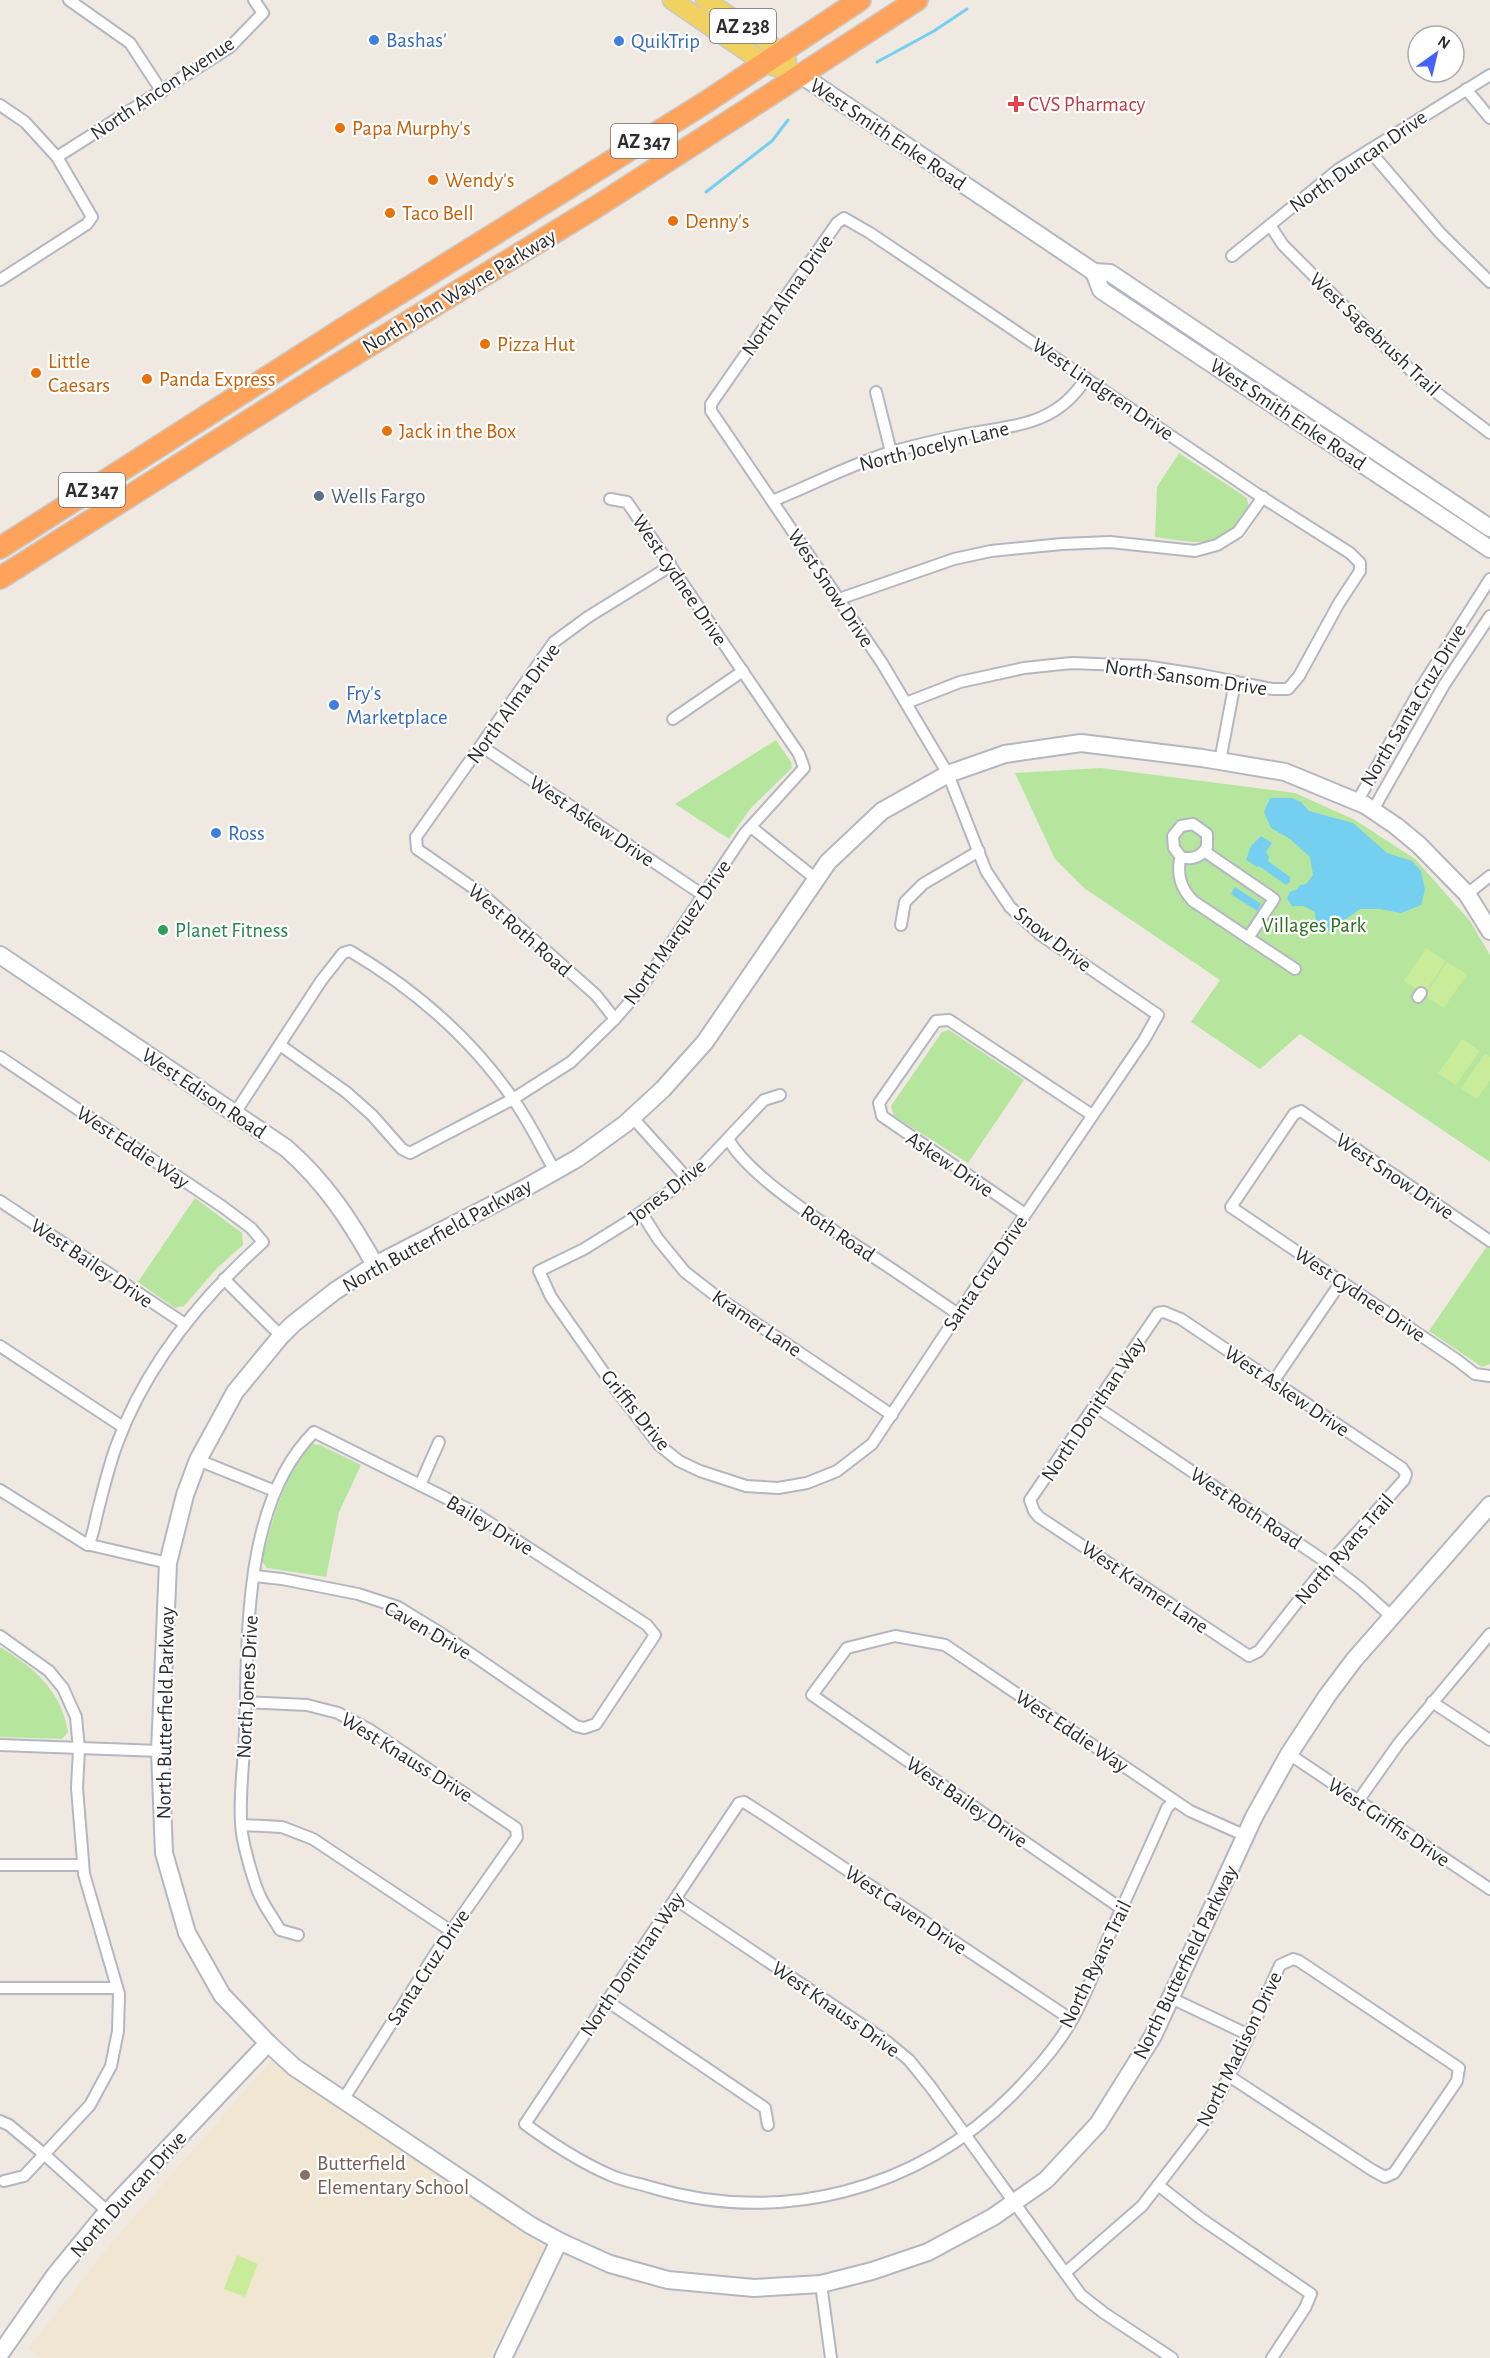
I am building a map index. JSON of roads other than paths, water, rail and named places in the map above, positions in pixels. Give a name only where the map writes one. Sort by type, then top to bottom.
[{"type":"highway","name":"AZ 347","points":[[0,548],[860,0]]},
{"type":"highway","name":"North John Wayne Parkway","points":[[0,578],[366,347],[586,213],[917,0]]},
{"type":"highway","points":[[366,347],[408,306],[410,300],[406,291]]},
{"type":"main road","name":"West Smith Enke Road","points":[[672,0],[801,75]]},
{"type":"main road","name":"West Smith Enke Road","points":[[705,0],[766,41],[771,58]]},
{"type":"street","points":[[69,0],[130,43],[162,92]]},
{"type":"street","name":"North Ancon Avenue","points":[[57,157],[230,47],[263,14],[254,0]]},
{"type":"street","name":"West Smith Enke Road","points":[[801,75],[1094,272],[1110,273],[1490,528]]},
{"type":"street","name":"North Duncan Drive","points":[[1232,256],[1339,169],[1490,75]]},
{"type":"street","points":[[1466,89],[1490,118]]},
{"type":"street","points":[[0,105],[26,122],[57,157],[92,217],[87,224],[0,280]]},
{"type":"street","points":[[1368,150],[1441,234],[1490,282]]},
{"type":"street","name":"West Lindgren Drive","points":[[844,218],[870,233],[1350,554],[1360,563]]},
{"type":"street","name":"North Alma Drive","points":[[711,404],[837,223],[844,218]]},
{"type":"street","name":"West Sagebrush Trail","points":[[1270,225],[1283,245],[1377,339],[1429,387],[1490,433]]},
{"type":"street","name":"West Smith Enke Road","points":[[1094,272],[1101,290],[1490,549]]},
{"type":"street","name":"North Jocelyn Lane","points":[[772,501],[839,470],[891,452],[963,435],[1028,424],[1070,400],[1086,378]]},
{"type":"street","points":[[876,392],[891,452]]},
{"type":"street","name":"West Snow Drive","points":[[711,404],[711,411],[906,703],[948,774]]},
{"type":"street","points":[[838,599],[943,562],[991,550],[1110,542],[1195,551],[1217,545],[1238,532],[1263,497]]},
{"type":"street","name":"West Cydnee Drive","points":[[610,500],[627,502],[800,754],[804,768]]},
{"type":"street","name":"North Alma Drive","points":[[417,849],[416,837],[554,642],[588,617],[664,570],[670,563]]},
{"type":"street","name":"North Sansom Drive","points":[[906,703],[960,682],[1024,668],[1072,663],[1145,666],[1281,690],[1288,689],[1294,684],[1339,603],[1360,571],[1360,563]]},
{"type":"street","name":"North Santa Cruz Drive","points":[[1357,802],[1422,686],[1490,579]]},
{"type":"street","name":"North Santa Cruz Drive","points":[[1373,810],[1444,685],[1490,616]]},
{"type":"street","points":[[673,719],[743,672]]},
{"type":"street","points":[[1220,761],[1235,682]]},
{"type":"street","name":"North Butterfield Parkway","points":[[1490,931],[1467,894],[1419,845],[1373,810],[1285,772],[1220,761],[1081,744],[1005,754],[948,774],[882,811],[828,862],[705,1042],[663,1089],[632,1117],[578,1158],[525,1188],[375,1265],[322,1301],[280,1336],[235,1392],[198,1460],[185,1495],[168,1563],[160,1750],[164,1853],[187,1933],[222,1995],[294,2067],[530,2225],[559,2241],[610,2264],[668,2280],[754,2288],[821,2284],[872,2271],[928,2252],[1014,2204],[1046,2180],[1098,2124],[1153,2036],[1246,1836],[1289,1754],[1354,1660],[1490,1505]]},
{"type":"street","name":"West Askew Drive","points":[[481,746],[703,895]]},
{"type":"street","name":"North Marquez Drive","points":[[280,1044],[346,1092],[372,1115],[402,1149],[410,1153],[513,1099],[571,1062],[615,1019],[639,991],[751,826],[804,768]]},
{"type":"street","name":"Snow Drive","points":[[948,774],[986,871],[1010,907],[1041,934],[1158,1015]]},
{"type":"street","points":[[1186,824],[1193,824],[1207,834],[1207,847],[1192,859],[1181,857],[1174,848],[1173,836],[1176,830],[1186,824]]},
{"type":"street","points":[[751,826],[816,879]]},
{"type":"street","name":"West Roth Road","points":[[417,849],[482,894],[596,995],[615,1019]]},
{"type":"street","points":[[901,925],[905,902],[922,884],[978,851]]},
{"type":"street","points":[[1204,851],[1274,899],[1248,938]]},
{"type":"street","points":[[1181,857],[1179,878],[1186,894],[1193,901],[1295,969]]},
{"type":"street","points":[[1467,894],[1490,876]]},
{"type":"street","points":[[235,1113],[321,981],[343,953],[350,951],[388,974],[432,1009],[464,1040],[513,1099],[555,1171]]},
{"type":"street","name":"West Edison Road","points":[[0,955],[286,1148],[315,1174],[334,1197],[375,1265]]},
{"type":"street","name":"Santa Cruz Drive","points":[[778,1488],[807,1483],[837,1471],[872,1444],[1144,1040],[1158,1015]]},
{"type":"street","name":"Askew Drive","points":[[1025,1214],[886,1120],[879,1111],[879,1103],[932,1026],[942,1019],[957,1024],[1092,1115]]},
{"type":"street","name":"West Eddie Way","points":[[0,1057],[251,1228],[263,1242],[224,1279]]},
{"type":"street","name":"Jones Drive","points":[[539,1271],[584,1249],[641,1212],[701,1167],[764,1100],[780,1095]]},
{"type":"street","name":"West Snow Drive","points":[[1231,1207],[1294,1114],[1301,1111],[1490,1241]]},
{"type":"street","points":[[632,1117],[687,1178]]},
{"type":"street","name":"Roth Road","points":[[728,1139],[732,1146],[764,1178],[796,1204],[958,1314]]},
{"type":"street","name":"West Bailey Drive","points":[[0,1201],[185,1324]]},
{"type":"street","name":"West Cydnee Drive","points":[[1231,1207],[1475,1374],[1489,1377]]},
{"type":"street","name":"Kramer Lane","points":[[641,1212],[658,1239],[685,1272],[720,1299],[892,1415]]},
{"type":"street","name":"Griffis Drive","points":[[539,1271],[551,1297],[614,1387],[659,1444],[679,1461],[700,1471],[746,1486],[778,1488]]},
{"type":"street","points":[[88,1545],[109,1465],[123,1427],[145,1385],[185,1324],[208,1295],[224,1279],[280,1336]]},
{"type":"street","points":[[1273,1382],[1341,1282]]},
{"type":"street","name":"West Askew Drive","points":[[1164,1312],[1181,1319],[1402,1468],[1406,1474]]},
{"type":"street","name":"North Donithan Way","points":[[1034,1511],[1030,1500],[1158,1313],[1164,1312]]},
{"type":"street","points":[[0,1346],[123,1427]]},
{"type":"street","name":"West Roth Road","points":[[1095,1406],[1329,1564],[1392,1617]]},
{"type":"street","name":"Bailey Drive","points":[[314,1432],[470,1510],[647,1625],[655,1635],[596,1724],[584,1728]]},
{"type":"street","name":"North Jones Drive","points":[[298,1935],[280,1930],[260,1897],[242,1833],[247,1638],[254,1576],[263,1531],[275,1491],[303,1442],[314,1432]]},
{"type":"street","points":[[420,1485],[439,1442]]},
{"type":"street","points":[[198,1460],[275,1491]]},
{"type":"street","name":"North Ryans Trail","points":[[1259,1651],[1329,1564],[1404,1480],[1406,1474]]},
{"type":"street","points":[[0,1490],[88,1545],[168,1563]]},
{"type":"street","name":"West Kramer Lane","points":[[1034,1511],[1039,1517],[1249,1656],[1259,1651]]},
{"type":"street","name":"Caven Drive","points":[[254,1576],[282,1579],[358,1594],[398,1607],[442,1634],[576,1726],[584,1728]]},
{"type":"street","points":[[1358,1801],[1399,1743],[1490,1634]]},
{"type":"street","name":"West Eddie Way","points":[[895,1635],[945,1645],[1174,1801],[1190,1811],[1246,1836]]},
{"type":"street","name":"West Bailey Drive","points":[[895,1635],[847,1648],[812,1695],[1122,1910]]},
{"type":"street","points":[[0,1636],[49,1671],[63,1688],[76,1717],[78,1749],[76,1788],[82,1865],[94,1917],[117,1988],[118,2031],[111,2066],[90,2105],[24,2176],[4,2181]]},
{"type":"street","name":"West Knauss Drive","points":[[246,1702],[307,1705],[338,1713],[370,1730],[516,1828],[517,1837]]},
{"type":"street","points":[[1432,1702],[1490,1740]]},
{"type":"street","points":[[0,1745],[160,1750]]},
{"type":"street","name":"West Griffis Drive","points":[[1289,1754],[1490,1889]]},
{"type":"street","name":"North Ryans Trail","points":[[525,2124],[547,2140],[611,2176],[679,2196],[733,2204],[810,2200],[878,2182],[916,2167],[966,2136],[997,2110],[1034,2072],[1072,2020],[1167,1808],[1174,1801]]},
{"type":"street","name":"North Donithan Way","points":[[525,2124],[739,1803]]},
{"type":"street","name":"West Caven Drive","points":[[739,1803],[744,1803],[769,1818],[1072,2020]]},
{"type":"street","points":[[242,1825],[282,1827],[314,1839],[451,1931]]},
{"type":"street","name":"Santa Cruz Drive","points":[[343,2100],[451,1931],[517,1837]]},
{"type":"street","points":[[0,1865],[82,1865]]},
{"type":"street","name":"West Knauss Drive","points":[[675,1899],[886,2041],[909,2060],[1081,2295],[1172,2358]]},
{"type":"street","name":"North Madison Drive","points":[[1065,2273],[1142,2206],[1202,2128],[1249,2035],[1280,1965],[1293,1959],[1459,2068],[1457,2080],[1394,2173],[1385,2177],[1229,2076]]},
{"type":"street","points":[[0,1988],[117,1988]]},
{"type":"street","points":[[1171,1998],[1249,2035]]},
{"type":"street","points":[[607,2001],[765,2108],[768,2125]]},
{"type":"street","name":"North Duncan Drive","points":[[0,2354],[55,2275],[107,2211],[268,2043]]},
{"type":"street","points":[[0,2121],[45,2155],[107,2211]]},
{"type":"street","points":[[1158,2185],[1200,2218],[1311,2294],[1305,2308],[1272,2358]]},
{"type":"street","points":[[503,2358],[559,2241]]},
{"type":"street","points":[[821,2284],[831,2358]]},
{"type":"water","points":[[1270,798],[1292,798],[1301,802],[1309,811],[1353,823],[1387,853],[1412,861],[1421,871],[1425,890],[1421,905],[1401,913],[1380,909],[1360,909],[1329,931],[1316,924],[1315,912],[1304,906],[1292,906],[1287,898],[1290,892],[1306,884],[1313,875],[1310,857],[1290,839],[1271,828],[1264,812]]},
{"type":"water","points":[[1261,836],[1272,843],[1266,852],[1269,857],[1268,861],[1290,877],[1290,882],[1286,885],[1259,866],[1246,860],[1251,846]]},
{"type":"water","points":[[1235,887],[1261,904],[1257,911],[1231,894]]},
{"type":"waterway","points":[[877,62],[934,31],[967,9]]},
{"type":"waterway","points":[[706,192],[772,141],[788,120]]},
{"type":"place","name":"Bashas'","points":[[374,40]]},
{"type":"place","name":"QuikTrip","points":[[619,41]]},
{"type":"place","name":"CVS Pharmacy","points":[[1016,104]]},
{"type":"place","name":"Papa Murphy's","points":[[340,128]]},
{"type":"place","name":"Wendy's","points":[[433,180]]},
{"type":"place","name":"Taco Bell","points":[[390,213]]},
{"type":"place","name":"Denny's","points":[[673,221]]},
{"type":"place","name":"Pizza Hut","points":[[485,344]]},
{"type":"place","name":"Little Caesars","points":[[36,373]]},
{"type":"place","name":"Panda Express","points":[[147,379]]},
{"type":"place","name":"Jack in the Box","points":[[387,431]]},
{"type":"place","name":"Wells Fargo","points":[[319,496]]},
{"type":"place","name":"Fry's Marketplace","points":[[334,705]]},
{"type":"place","name":"Ross","points":[[216,833]]},
{"type":"place","name":"Planet Fitness","points":[[163,930]]},
{"type":"place","name":"Butterfield Elementary School","points":[[305,2175]]},
{"type":"park label","name":"Villages Park","points":[[1314,925]]}]
